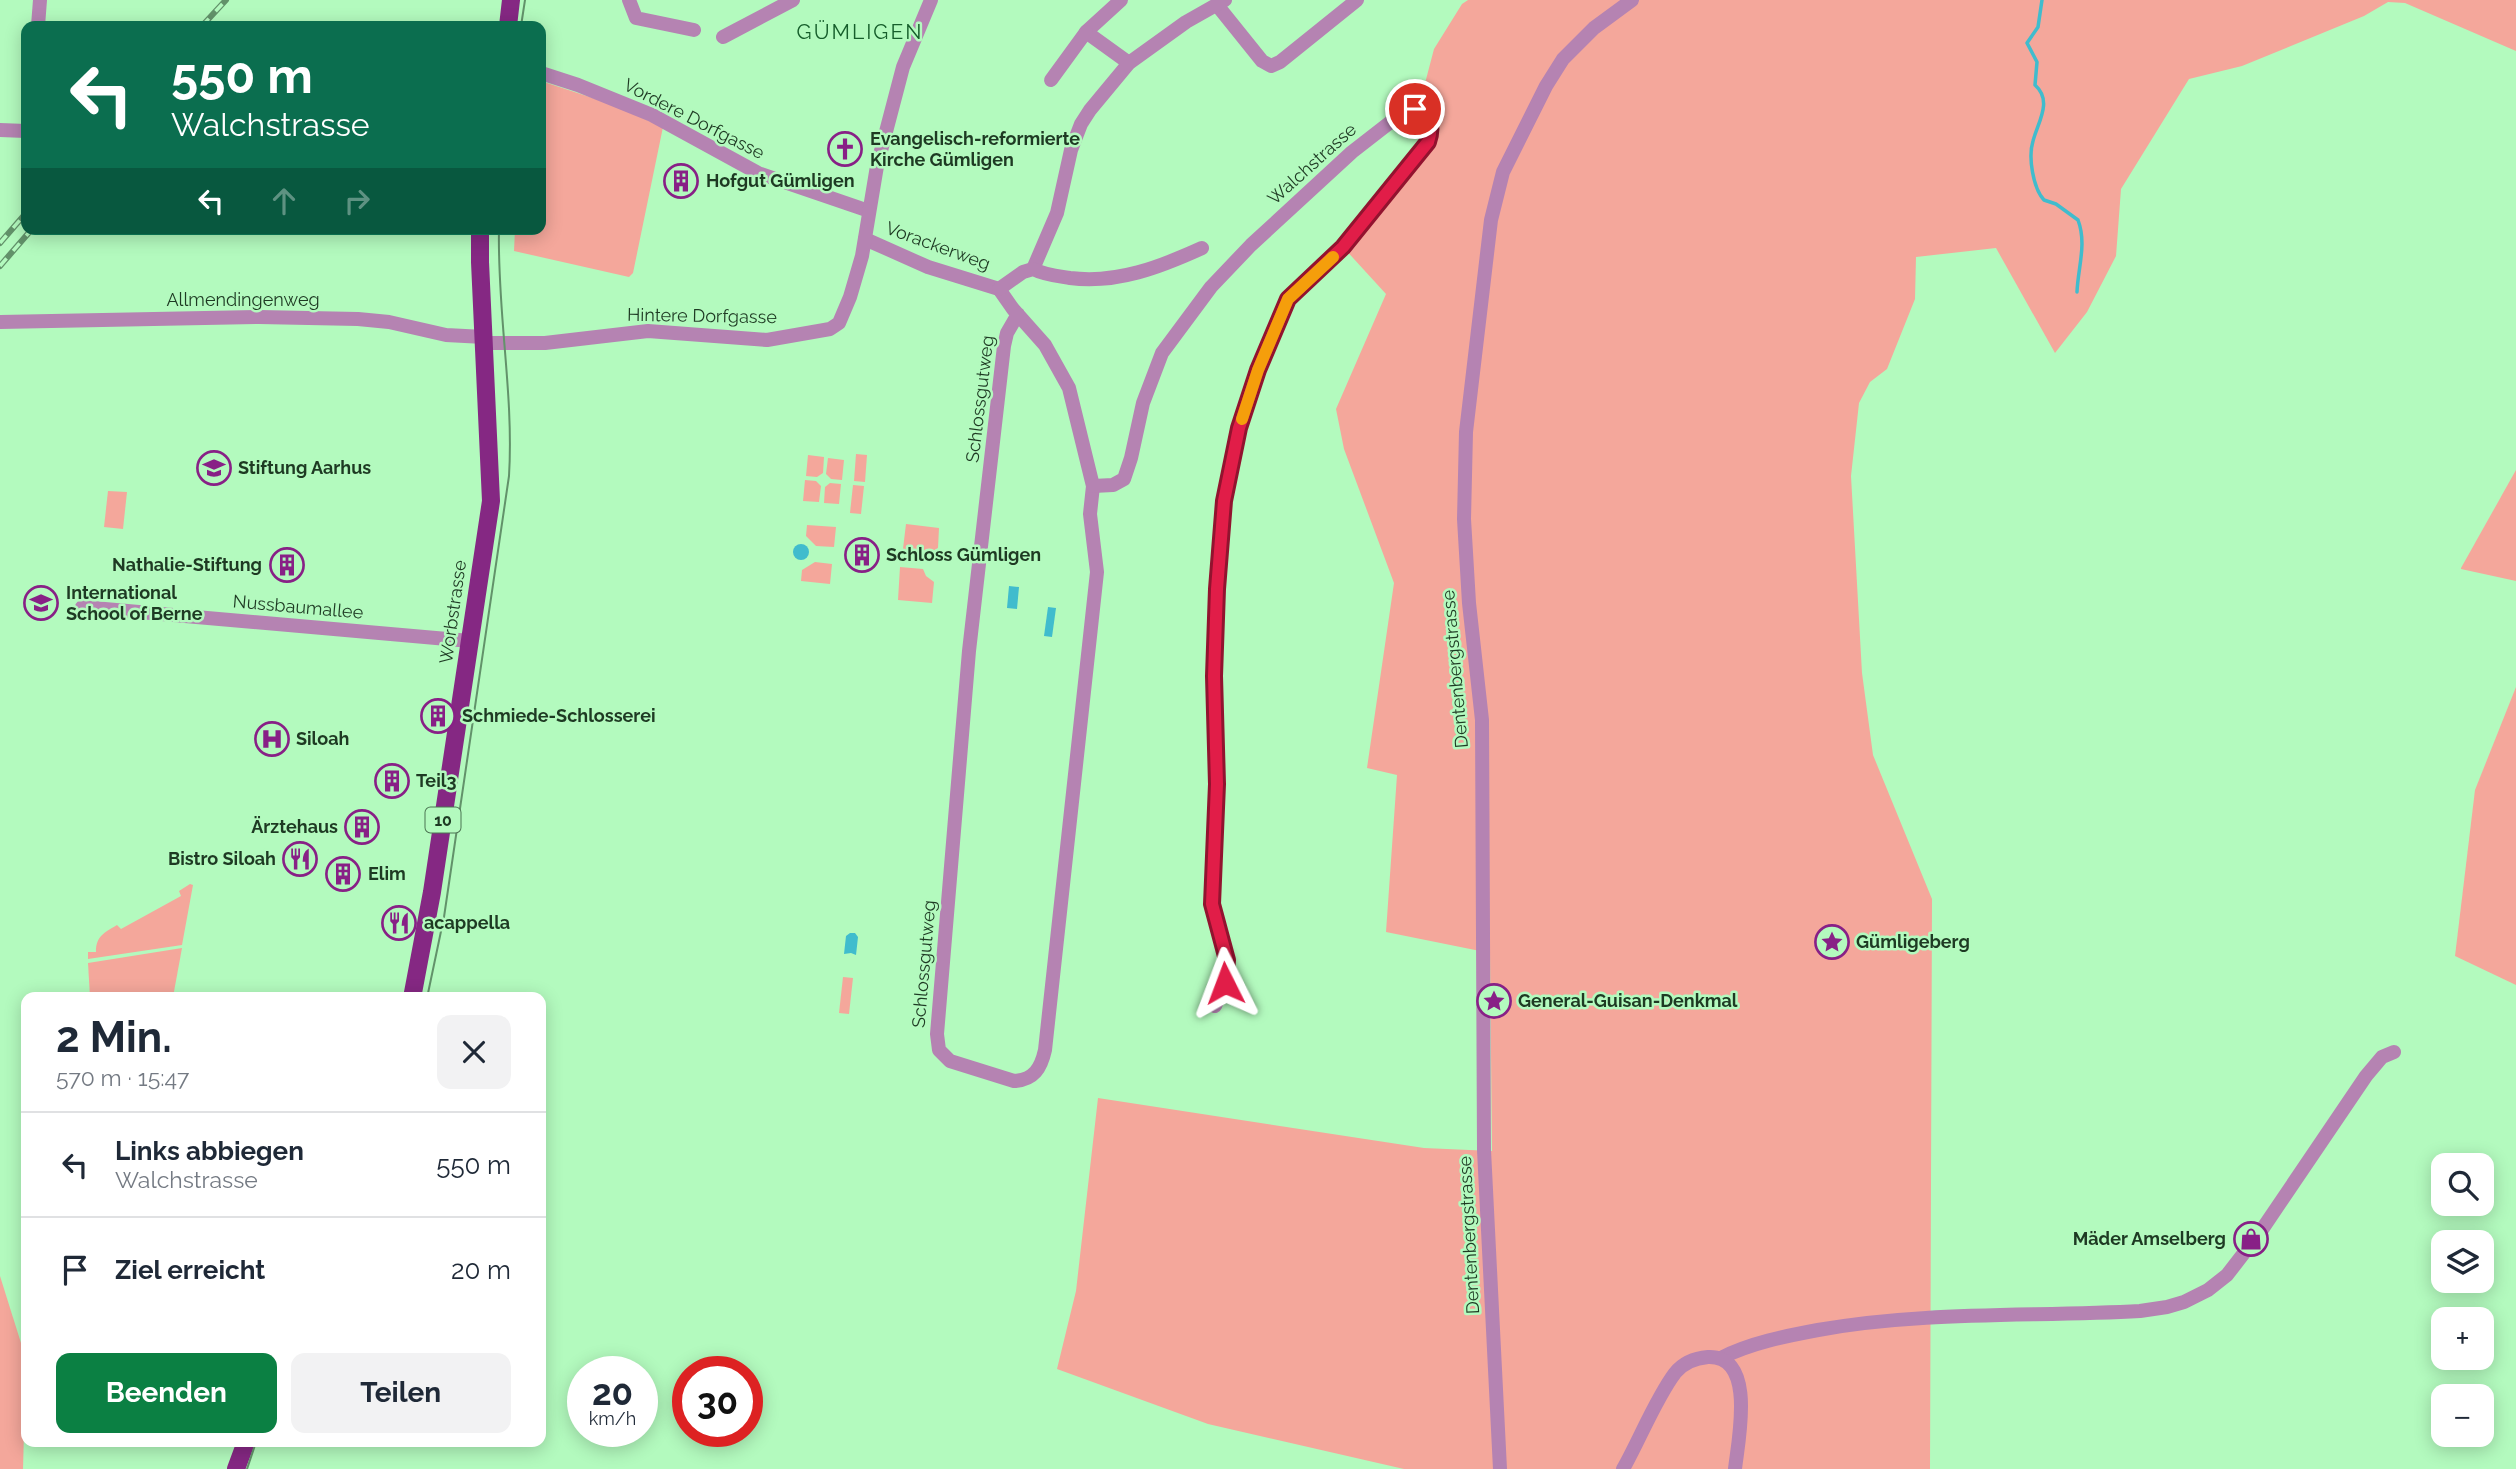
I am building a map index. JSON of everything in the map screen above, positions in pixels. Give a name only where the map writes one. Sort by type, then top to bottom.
[{"type":"main road","points":[[509,21],[512,0]]},
{"type":"main road","name":"Worbstrasse","points":[[413,992],[432,892],[491,501],[480,235]]},
{"type":"main road","points":[[236,1469],[244,1447]]},
{"type":"street","points":[[38,21],[40,0]]},
{"type":"street","points":[[629,0],[636,19],[694,30]]},
{"type":"street","points":[[723,37],[793,0]]},
{"type":"street","points":[[865,239],[877,166],[900,77],[931,0]]},
{"type":"street","points":[[1051,80],[1086,32],[1121,0]]},
{"type":"street","points":[[1202,248],[1136,274],[1113,279],[1084,280],[1046,274],[1033,268],[1058,213],[1068,160],[1081,124],[1102,93],[1129,63],[1186,22],[1221,3],[1262,61],[1270,66],[1280,62],[1357,0]]},
{"type":"street","name":"Dentenbergstrasse","points":[[1500,1469],[1484,1150],[1482,720],[1466,567],[1466,432],[1491,220],[1503,172],[1546,86],[1563,59],[1594,28],[1632,0]]},
{"type":"street","points":[[1086,32],[1129,63]]},
{"type":"street","name":"Vordere Dorfgasse","points":[[546,75],[652,115],[758,173],[869,211]]},
{"type":"street","name":"Walchstrasse","points":[[1093,486],[1112,485],[1124,479],[1132,458],[1143,403],[1162,353],[1211,287],[1251,245],[1352,152],[1406,110],[1415,109],[1425,114],[1431,127],[1428,142],[1343,247],[1288,299],[1258,370],[1239,428],[1224,501],[1217,589],[1214,676],[1217,784],[1212,904],[1227,960],[1225,983],[1215,1006]]},
{"type":"street","points":[[0,130],[21,131]]},
{"type":"street","name":"Vorackerweg","points":[[865,239],[928,267],[999,289],[1033,268]]},
{"type":"street","name":"Hintere Dorfgasse","points":[[484,340],[544,343],[648,331],[767,340],[823,331],[842,318],[865,239]]},
{"type":"street","points":[[999,289],[1040,337],[1064,375],[1074,403],[1093,486]]},
{"type":"street","name":"Schlossgutweg","points":[[1018,314],[1005,339],[969,651],[937,1034],[939,1050],[950,1061],[1014,1081],[1025,1080],[1037,1071],[1045,1050],[1096,595],[1097,572],[1090,514],[1093,486]]},
{"type":"street","name":"Allmendingenweg","points":[[0,322],[258,317],[358,319],[389,322],[484,340]]},
{"type":"street","name":"Nussbaumallee","points":[[82,607],[470,641]]},
{"type":"street","points":[[1623,1469],[1676,1372],[1696,1359],[1721,1358],[1734,1351],[1796,1335],[1875,1321],[2140,1311],[2176,1305],[2198,1296],[2222,1280],[2246,1252],[2366,1076],[2382,1057],[2394,1052]]},
{"type":"street","points":[[1721,1358],[1734,1371],[1742,1396],[1735,1469]]},
{"type":"shaded area","points":[[1468,0],[2516,0],[2516,51],[2405,3],[2388,2],[2364,16],[2242,66],[2189,79],[2121,189],[2116,256],[2087,312],[2055,353],[1996,248],[1916,257],[1915,299],[1887,369],[1870,382],[1859,403],[1851,476],[1862,673],[1873,755],[1932,899],[1930,1469],[1404,1469],[1208,1424],[1057,1369],[1076,1291],[1098,1098],[1424,1148],[1492,1151],[1490,953],[1386,932],[1397,775],[1367,768],[1394,583],[1344,449],[1336,409],[1386,294],[1343,247],[1430,138],[1418,110],[1434,49],[1462,4]]},
{"type":"shaded area","points":[[546,83],[608,103],[663,127],[633,273],[629,277],[514,251],[515,235],[546,235]]},
{"type":"shaded area","points":[[856,454],[867,455],[865,482],[854,481]]},
{"type":"shaded area","points":[[808,455],[824,457],[823,473],[817,477],[806,476]]},
{"type":"shaded area","points":[[828,458],[844,460],[842,480],[831,479],[826,474]]},
{"type":"shaded area","points":[[2516,470],[2516,581],[2461,569],[2461,568]]},
{"type":"shaded area","points":[[805,480],[816,481],[821,486],[819,502],[803,501]]},
{"type":"shaded area","points":[[830,483],[841,484],[839,504],[824,503],[825,487]]},
{"type":"shaded area","points":[[853,485],[864,486],[861,514],[850,513]]},
{"type":"shaded area","points":[[108,491],[127,492],[123,529],[104,527]]},
{"type":"shaded area","points":[[906,524],[939,528],[938,548],[925,559],[902,557]]},
{"type":"shaded area","points":[[807,525],[836,527],[834,547],[816,546],[806,536]]},
{"type":"shaded area","points":[[815,562],[832,564],[830,584],[801,581],[802,570]]},
{"type":"shaded area","points":[[900,567],[923,569],[926,576],[934,582],[932,603],[898,600]]},
{"type":"shaded area","points":[[2516,687],[2516,985],[2455,956],[2475,790]]},
{"type":"shaded area","points":[[190,884],[193,885],[182,945],[88,959],[88,952],[96,952],[97,942],[105,933],[117,925],[121,929],[181,896],[179,891]]},
{"type":"shaded area","points":[[182,948],[174,992],[90,992],[88,963]]},
{"type":"shaded area","points":[[843,977],[853,978],[849,1014],[839,1013]]},
{"type":"shaded area","points":[[0,1276],[21,1343],[21,1447],[24,1447],[23,1469],[0,1469]]},
{"type":"water","points":[[801,544],[807,546],[807,558],[801,560],[795,558],[793,552],[795,546]]},
{"type":"water","points":[[1009,586],[1019,587],[1017,609],[1007,608]]},
{"type":"water","points":[[1048,607],[1056,608],[1052,637],[1044,636]]},
{"type":"water","points":[[855,933],[858,937],[856,955],[844,954],[846,936]]},
{"type":"waterway","points":[[2042,0],[2038,27],[2027,43],[2037,62],[2035,85],[2044,105],[2033,141],[2031,164],[2034,180],[2044,200],[2056,204],[2078,220],[2082,247],[2077,292]]},
{"type":"tram line","points":[[522,21],[525,0]]},
{"type":"tram line","points":[[428,992],[444,917],[509,476],[509,414],[500,291],[499,235]]},
{"type":"tram line","points":[[247,1469],[254,1447]]},
{"type":"railway","points":[[207,21],[226,0]]},
{"type":"railway","points":[[0,243],[21,219]]},
{"type":"railway","points":[[0,266],[27,235]]},
{"type":"slow traffic","points":[[1242,419],[1276,323],[1288,299],[1333,257]]},
{"type":"place","name":"Evangelisch-reformierte Kirche Gümligen","points":[[845,149]]},
{"type":"place","name":"Hofgut Gümligen","points":[[681,181]]},
{"type":"place","name":"Stiftung Aarhus","points":[[214,468]]},
{"type":"place","name":"Schloss Gümligen","points":[[862,555]]},
{"type":"place","name":"Nathalie-Stiftung","points":[[287,565]]},
{"type":"place","name":"International School of Berne","points":[[41,603]]},
{"type":"place","name":"Schmiede-Schlosserei","points":[[438,716]]},
{"type":"place","name":"Siloah","points":[[272,739]]},
{"type":"place","name":"Teil3","points":[[392,781]]},
{"type":"place","name":"Ärztehaus","points":[[362,827]]},
{"type":"place","name":"Bistro Siloah","points":[[300,859]]},
{"type":"place","name":"Elim","points":[[343,874]]},
{"type":"place","name":"acappella","points":[[399,923]]},
{"type":"place","name":"Gümligeberg","points":[[1832,942]]},
{"type":"place","name":"General-Guisan-Denkmal","points":[[1494,1001]]},
{"type":"place","name":"Mäder Amselberg","points":[[2251,1239]]},
{"type":"district","name":"GÜMLIGEN","points":[[860,32]]},
{"type":"route","points":[[1225,983],[1227,960],[1212,904],[1217,784],[1214,676],[1224,501],[1239,428],[1258,370],[1288,299],[1343,247],[1428,142],[1430,121],[1425,114],[1415,109]]}]
